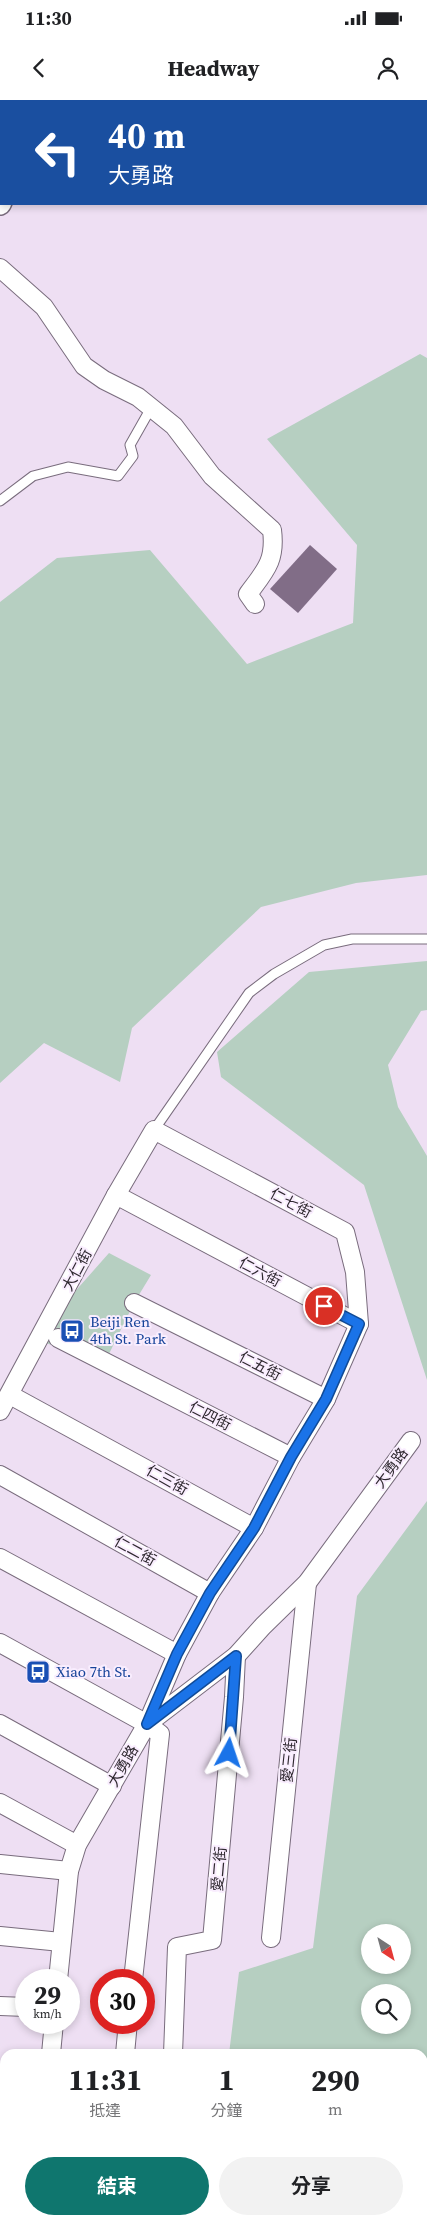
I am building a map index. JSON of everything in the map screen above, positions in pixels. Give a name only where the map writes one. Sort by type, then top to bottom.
[{"type":"street","points":[[0,268],[44,306],[84,366],[104,380],[138,397],[174,426],[212,476],[272,530],[274,547],[270,564],[248,594],[255,604]]},
{"type":"street","name":"大仁街","points":[[0,1411],[116,1195],[154,1130]]},
{"type":"street","name":"仁七街","points":[[154,1130],[345,1232],[355,1272],[359,1324]]},
{"type":"street","name":"仁六街","points":[[116,1195],[359,1324]]},
{"type":"street","name":"仁五街","points":[[134,1303],[326,1399]]},
{"type":"street","points":[[147,1724],[177,1654],[210,1593],[254,1528],[291,1457],[326,1399],[359,1324]]},
{"type":"street","name":"仁四街","points":[[58,1338],[291,1457]]},
{"type":"street","name":"仁三街","points":[[10,1395],[254,1528]]},
{"type":"street","name":"大勇路","points":[[59,1969],[69,1871],[77,1845],[147,1724],[236,1656],[307,1582],[411,1441]]},
{"type":"street","name":"仁二街","points":[[0,1475],[210,1593]]},
{"type":"street","points":[[0,1558],[177,1654]]},
{"type":"street","name":"愛三街","points":[[271,1938],[307,1582]]},
{"type":"street","points":[[0,1643],[147,1724],[160,1734],[134,1969]]},
{"type":"street","name":"愛二街","points":[[172,2049],[177,1947],[212,1940],[236,1656]]},
{"type":"street","points":[[0,1724],[112,1786]]},
{"type":"street","points":[[0,1803],[77,1845]]},
{"type":"street","points":[[0,1864],[69,1871]]},
{"type":"street","points":[[0,1936],[61,1942]]},
{"type":"street","points":[[0,2006],[15,2007]]},
{"type":"street","points":[[51,2049],[53,2034]]},
{"type":"street","points":[[125,2049],[127,2034]]},
{"type":"lane","points":[[0,501],[32,476],[68,467],[118,476],[133,456],[130,445],[151,408]]},
{"type":"lane","points":[[154,1130],[248,993],[274,974],[324,945],[352,939],[427,939]]},
{"type":"green space","points":[[420,354],[427,358],[427,875],[356,883],[261,907],[132,1028],[120,1082],[44,1043],[0,1083],[0,602],[57,558],[150,550],[247,664],[353,623],[357,545],[267,439]]},
{"type":"green space","points":[[427,961],[427,1010],[421,1011],[388,1065],[398,1107],[427,1156],[427,1380],[364,1185],[221,1077],[217,1052],[309,972]]},
{"type":"green space","points":[[109,1253],[151,1275],[134,1303],[105,1362],[33,1339]]},
{"type":"green space","points":[[427,1501],[427,2049],[230,2049],[239,1972],[313,1948],[357,1596]]},
{"type":"building","points":[[310,545],[337,569],[298,613],[270,589]]},
{"type":"place","name":"Beiji Ren 4th St. Park","points":[[72,1331]]},
{"type":"place","name":"Xiao 7th St.","points":[[38,1672]]},
{"type":"route","points":[[229,1753],[236,1656],[147,1724],[177,1654],[210,1593],[254,1528],[291,1457],[326,1399],[359,1324],[324,1306]]}]
